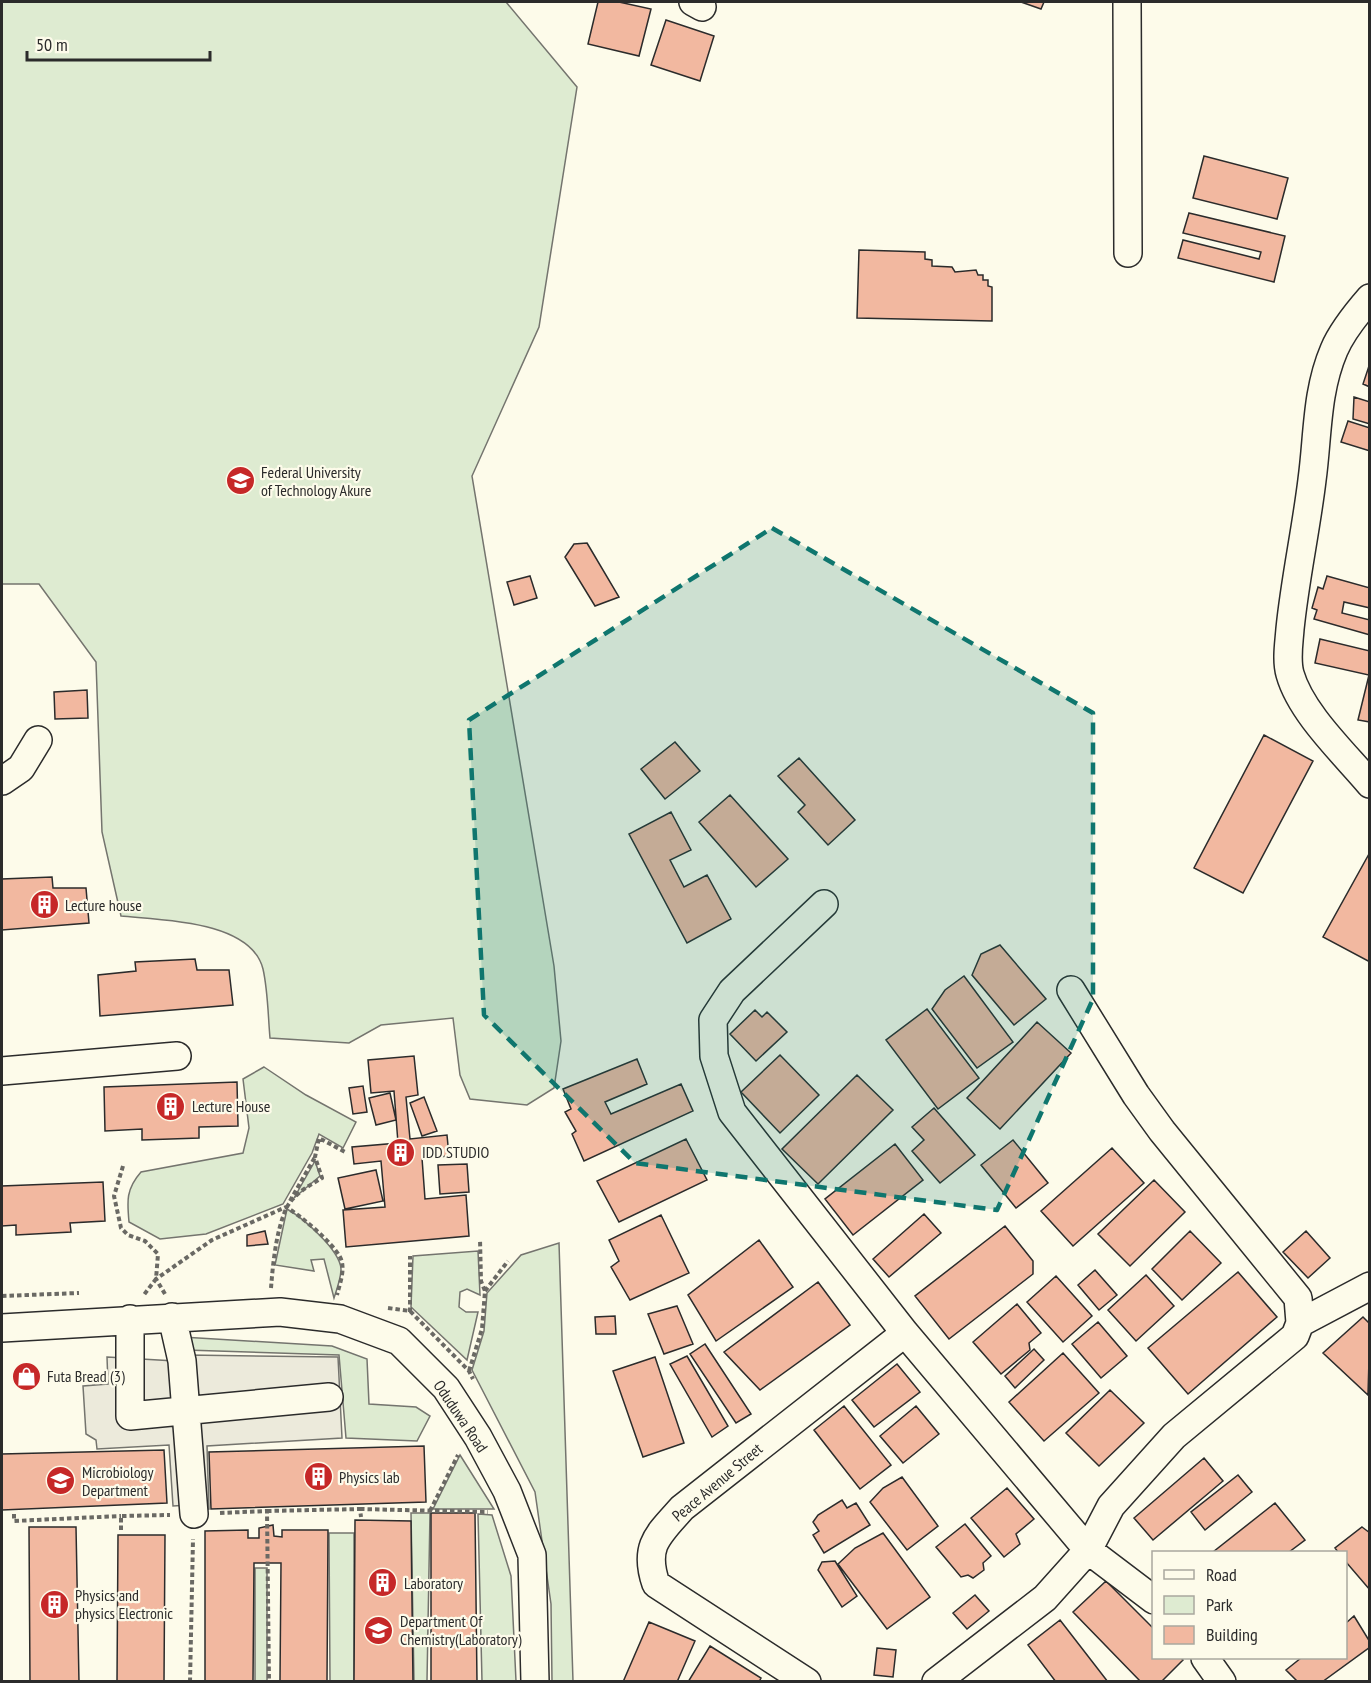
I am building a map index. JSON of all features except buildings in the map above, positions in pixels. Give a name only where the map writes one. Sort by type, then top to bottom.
[{"type":"street","points":[[1126,2],[1128,253]]},
{"type":"street","points":[[1370,298],[1346,329],[1334,350],[1320,396],[1312,480],[1294,586],[1288,655],[1292,680],[1310,712],[1370,784]]},
{"type":"street","points":[[2,781],[21,768],[38,740]]},
{"type":"street","points":[[824,904],[732,991],[713,1020],[714,1056],[732,1112],[905,1333],[1088,1550],[1152,1598]]},
{"type":"street","points":[[936,1682],[1045,1598],[1088,1550],[1111,1506],[1174,1436],[1295,1336],[1300,1323],[1298,1298],[1162,1131],[1136,1095],[1071,990]]},
{"type":"street","points":[[2,1071],[177,1056]]},
{"type":"street","points":[[1300,1323],[1370,1286]]},
{"type":"street","points":[[170,1309],[182,1361],[194,1514]]},
{"type":"street","name":"Oduduwa Road","points":[[2,1328],[134,1311],[170,1309],[280,1312],[340,1319],[399,1341],[446,1388],[478,1437],[507,1491],[532,1555],[534,1682]]},
{"type":"street","points":[[134,1311],[130,1416],[329,1397]]},
{"type":"street","name":"Peace Avenue Street","points":[[807,1682],[656,1584],[649,1563],[655,1539],[682,1508],[905,1333]]},
{"type":"street","points":[[1206,1659],[1222,1682]]},
{"type":"path","points":[[271,1292],[273,1264],[286,1207],[315,1157],[319,1137],[347,1153]]},
{"type":"path","points":[[134,1311],[156,1279],[212,1240],[286,1207],[305,1188],[322,1178],[315,1157]]},
{"type":"path","points":[[123,1166],[114,1196],[119,1221],[128,1235],[145,1241],[158,1254],[156,1279],[170,1309]]},
{"type":"path","points":[[286,1207],[303,1218],[340,1257],[343,1270],[336,1299]]},
{"type":"path","points":[[410,1311],[469,1371],[482,1329],[485,1291],[481,1281],[480,1239]]},
{"type":"path","points":[[399,1341],[410,1311],[410,1256]]},
{"type":"path","points":[[485,1291],[508,1261]]},
{"type":"path","points":[[2,1296],[78,1293]]},
{"type":"path","points":[[430,1511],[460,1451],[466,1461]]},
{"type":"path","points":[[360,1509],[361,1517]]},
{"type":"path","points":[[14,1514],[14,1521],[360,1509],[498,1512]]},
{"type":"path","points":[[267,1511],[269,1682]]},
{"type":"path","points":[[190,1682],[194,1514]]},
{"type":"path","points":[[121,1516],[121,1530]]},
{"type":"highlighted area","points":[[772,528],[1093,713],[1093,999],[997,1210],[635,1163],[484,1015],[469,720]]},
{"type":"green space","points":[[2,2],[506,2],[577,87],[539,327],[472,476],[554,966],[561,1041],[554,1088],[527,1105],[470,1099],[460,1075],[453,1018],[381,1025],[349,1043],[270,1038],[263,969],[255,953],[241,941],[223,932],[202,926],[121,916],[102,832],[96,662],[39,584],[2,584]]},
{"type":"green space","points":[[264,1067],[306,1095],[356,1122],[343,1148],[319,1134],[312,1153],[283,1204],[206,1234],[160,1239],[129,1222],[130,1190],[141,1172],[243,1153],[249,1128],[243,1079]]},
{"type":"green space","points":[[315,1161],[320,1176],[294,1198]]},
{"type":"green space","points":[[287,1209],[320,1235],[339,1261],[341,1269],[334,1298],[324,1259],[311,1260],[314,1271],[275,1265]]},
{"type":"green space","points":[[559,1243],[573,1681],[552,1681],[551,1604],[535,1492],[472,1370],[484,1331],[487,1293],[521,1255]]},
{"type":"green space","points":[[478,1251],[480,1295],[467,1289],[460,1292],[459,1307],[466,1312],[478,1312],[467,1360],[411,1307],[413,1256]]},
{"type":"green space","points":[[182,1337],[332,1346],[367,1359],[369,1404],[416,1407],[430,1416],[417,1441],[346,1438],[339,1355],[186,1350]]},
{"type":"green space","points":[[460,1455],[494,1509],[433,1509]]},
{"type":"green space","points":[[411,1513],[430,1513],[427,1681],[414,1681]]},
{"type":"green space","points":[[478,1514],[492,1515],[511,1576],[516,1681],[482,1681]]},
{"type":"green space","points":[[329,1533],[354,1533],[354,1681],[330,1681]]},
{"type":"green space","points":[[255,1568],[267,1568],[267,1681],[255,1681]]},
{"type":"shaded area","points":[[187,1355],[338,1357],[342,1438],[207,1446],[209,1509],[196,1510]]},
{"type":"shaded area","points":[[107,1357],[175,1361],[189,1505],[173,1506],[169,1445],[97,1449],[96,1440],[86,1434],[83,1386],[108,1384]]},
{"type":"place","name":"Federal University of Technology Akure","points":[[240,481]]},
{"type":"place","name":"Lecture house","points":[[44,905]]},
{"type":"place","name":"Lecture House","points":[[171,1106]]},
{"type":"place","name":"IDD STUDIO","points":[[401,1152]]},
{"type":"place","name":"Futa Bread (3)","points":[[26,1376]]},
{"type":"place","name":"Physics lab","points":[[318,1477]]},
{"type":"place","name":"Microbiology Department","points":[[61,1481]]},
{"type":"place","name":"Laboratory","points":[[383,1583]]},
{"type":"place","name":"Physics and physics Electronic","points":[[54,1604]]},
{"type":"place","name":"Department Of Chemistry(Laboratory)","points":[[379,1630]]}]
